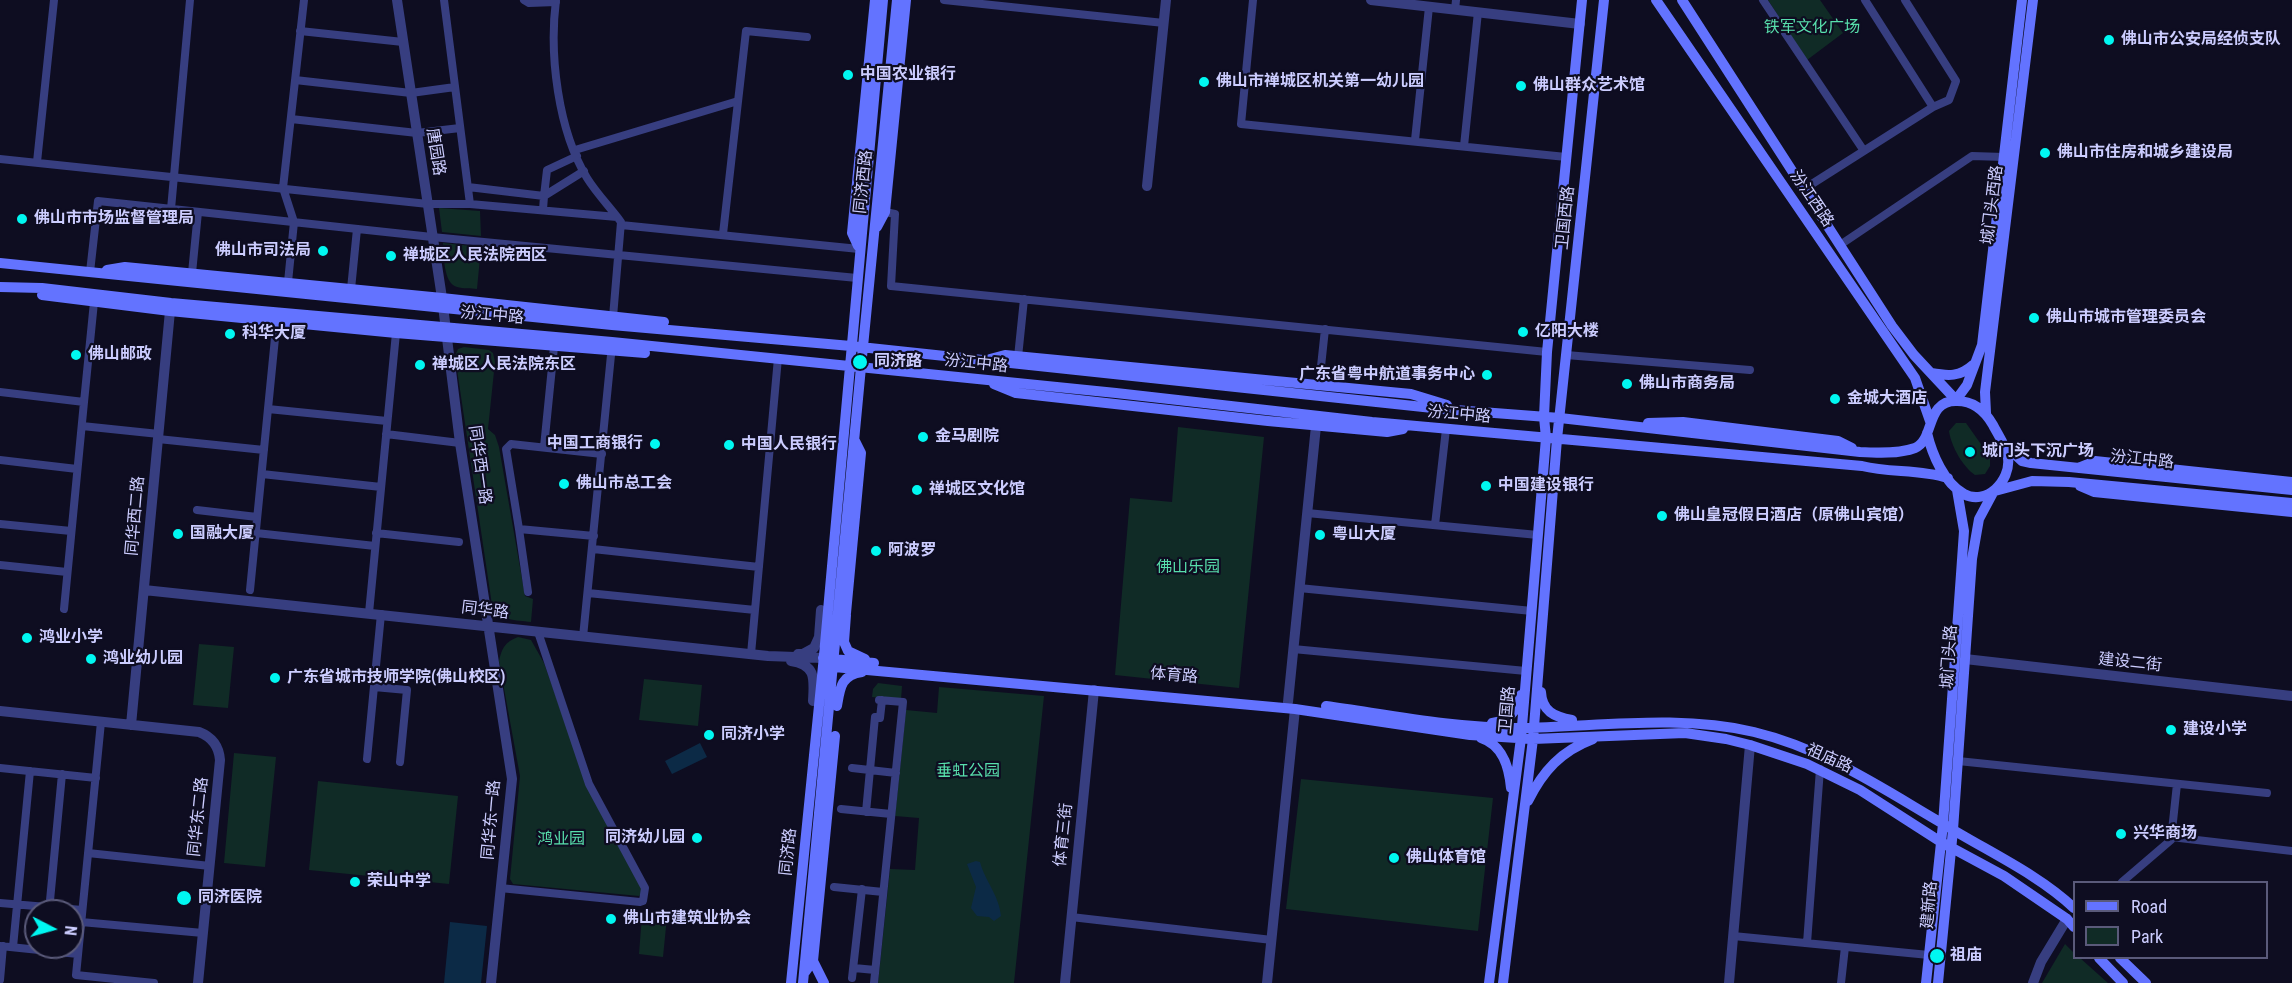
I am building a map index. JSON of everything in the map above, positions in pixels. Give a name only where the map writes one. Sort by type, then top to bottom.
[{"type":"main road","points":[[859,249],[852,233],[875,0]]},
{"type":"main road","name":"同济西路","points":[[857,347],[856,278],[883,0]]},
{"type":"main road","name":"同济西路","points":[[855,366],[874,232],[897,0]]},
{"type":"main road","points":[[874,232],[885,212],[906,0]]},
{"type":"main road","name":"卫国西路","points":[[1551,438],[1544,417],[1547,352],[1582,0]]},
{"type":"main road","name":"卫国西路","points":[[1551,438],[1560,418],[1604,0]]},
{"type":"main road","name":"汾江西路","points":[[1656,0],[1915,378],[1930,421]]},
{"type":"main road","name":"汾江西路","points":[[1682,0],[1892,326],[1956,400]]},
{"type":"main road","name":"城门头西路","points":[[1956,400],[1967,385],[1982,345],[2022,0]]},
{"type":"main road","name":"城门头西路","points":[[1986,413],[1985,392],[2033,0]]},
{"type":"main road","points":[[888,93],[898,73],[893,47]]},
{"type":"main road","name":"汾江中路","points":[[0,263],[442,303],[738,336],[1468,411],[1560,418],[1860,452],[1876,453],[1914,448],[1921,444],[1927,433]]},
{"type":"main road","points":[[90,272],[125,267],[288,282],[442,303],[613,316],[690,325],[738,336]]},
{"type":"main road","points":[[0,287],[170,311],[396,333],[446,332],[554,347],[612,346]]},
{"type":"main road","name":"汾江中路","points":[[0,287],[42,288],[446,332],[738,354],[1446,429],[1668,449],[1719,459],[1774,465],[1838,471],[1930,472],[1948,478]]},
{"type":"main road","points":[[984,361],[1005,355],[1411,394],[1468,411]]},
{"type":"main road","points":[[1931,373],[1950,376],[1965,372],[1975,362]]},
{"type":"main road","name":"同济路","points":[[832,628],[846,402],[855,366]]},
{"type":"main road","name":"同济路","points":[[790,983],[854,439],[855,366]]},
{"type":"main road","points":[[983,379],[1016,393],[1316,426],[1387,432],[1418,426]]},
{"type":"main road","points":[[1956,400],[1973,403],[1986,413],[2008,457],[2008,466],[2003,480],[1994,491],[1985,496],[1966,496],[1957,490],[1930,447],[1927,433],[1930,421],[1936,411],[1956,400]]},
{"type":"main road","points":[[846,402],[839,408],[821,610],[832,628],[846,613]]},
{"type":"main road","name":"卫国路","points":[[1489,983],[1521,733],[1538,535],[1551,438]]},
{"type":"main road","name":"卫国路","points":[[1539,673],[1551,438]]},
{"type":"main road","name":"汾江中路","points":[[2000,438],[2022,461],[2074,469],[2292,490]]},
{"type":"main road","points":[[854,439],[861,453],[844,642],[848,651],[882,668]]},
{"type":"main road","points":[[2074,469],[2095,461],[2292,482]]},
{"type":"main road","name":"汾江中路","points":[[1994,491],[2032,481],[2069,482],[2292,503]]},
{"type":"main road","points":[[2069,482],[2094,492],[2292,512]]},
{"type":"main road","name":"城门头路","points":[[1948,827],[1964,531],[1957,490]]},
{"type":"main road","name":"城门头路","points":[[1948,827],[1958,761],[1974,549],[1979,519],[1994,491]]},
{"type":"main road","name":"同济路","points":[[804,977],[831,694],[828,662]]},
{"type":"main road","name":"体育路","points":[[828,662],[1094,690],[1291,705]]},
{"type":"main road","points":[[804,977],[813,961],[841,683],[846,677],[882,668]]},
{"type":"main road","name":"体育路","points":[[882,668],[1291,705],[1468,732],[1521,733]]},
{"type":"main road","points":[[1468,732],[1499,722],[1514,712],[1520,701],[1527,673]]},
{"type":"main road","points":[[1539,673],[1541,702],[1548,712],[1562,718],[1590,724]]},
{"type":"main road","points":[[1503,983],[1539,673]]},
{"type":"main road","points":[[831,694],[837,706]]},
{"type":"main road","name":"祖庙路","points":[[1521,733],[1534,727],[1685,722],[1766,735],[1866,777],[2009,862],[2073,907]]},
{"type":"main road","points":[[1468,732],[1496,746],[1505,758],[1512,805]]},
{"type":"main road","name":"祖庙路","points":[[1521,733],[1533,739],[1685,734],[1750,745],[1820,769],[1860,790],[1946,844],[2004,876],[2071,923]]},
{"type":"main road","points":[[1525,806],[1540,777],[1560,757],[1585,742],[1601,736]]},
{"type":"main road","name":"建新路","points":[[1926,983],[1948,827]]},
{"type":"main road","name":"建新路","points":[[1938,983],[1946,844]]},
{"type":"main road","points":[[2101,959],[2123,983]]},
{"type":"main road","points":[[2122,959],[2146,983]]},
{"type":"main road","points":[[813,961],[824,983]]},
{"type":"street","points":[[37,162],[54,0]]},
{"type":"street","points":[[171,209],[190,0]]},
{"type":"street","points":[[288,282],[294,222],[283,188],[304,0]]},
{"type":"street","name":"唐园路","points":[[397,0],[442,303]]},
{"type":"street","points":[[444,0],[470,204]]},
{"type":"street","points":[[524,0],[529,3],[556,1],[555,80],[576,153],[584,171],[619,221],[613,316]]},
{"type":"street","points":[[944,0],[1164,23]]},
{"type":"street","points":[[1147,186],[1166,0]]},
{"type":"street","points":[[1253,0],[1241,124],[1566,157]]},
{"type":"street","points":[[1371,0],[1429,7],[1456,5],[1478,12],[1580,24]]},
{"type":"street","points":[[1419,0],[1429,7]]},
{"type":"street","points":[[1763,0],[1864,151]]},
{"type":"street","points":[[1865,0],[1933,107]]},
{"type":"street","points":[[1804,189],[1933,107],[1949,100],[1956,81],[1905,0]]},
{"type":"street","points":[[1415,140],[1429,7]]},
{"type":"street","points":[[1464,146],[1478,12]]},
{"type":"street","points":[[300,31],[403,42]]},
{"type":"street","points":[[723,234],[746,31],[807,37]]},
{"type":"street","points":[[295,80],[411,93],[455,87]]},
{"type":"street","points":[[543,210],[547,170],[576,153],[738,101]]},
{"type":"street","points":[[291,119],[417,133],[460,128]]},
{"type":"street","points":[[1840,245],[1972,156],[2004,157]]},
{"type":"street","points":[[0,159],[428,204],[470,204],[543,210],[859,249]]},
{"type":"street","points":[[468,188],[544,196],[584,171]]},
{"type":"street","points":[[90,272],[98,201],[432,237],[856,278]]},
{"type":"street","points":[[192,273],[198,212]]},
{"type":"street","points":[[885,212],[895,214],[891,286],[1547,352]]},
{"type":"street","points":[[351,289],[357,229]]},
{"type":"street","points":[[1018,357],[1024,299]]},
{"type":"street","points":[[64,609],[94,302]]},
{"type":"street","name":"同华西一路","points":[[442,303],[460,443],[488,626]]},
{"type":"street","name":"同华西二路","points":[[131,725],[170,311]]},
{"type":"street","points":[[250,590],[276,328]]},
{"type":"street","points":[[1319,385],[1325,329]]},
{"type":"street","points":[[369,613],[396,333]]},
{"type":"street","points":[[583,637],[612,346]]},
{"type":"street","points":[[544,447],[554,347]]},
{"type":"street","points":[[1566,355],[1750,370]]},
{"type":"street","points":[[751,654],[778,358]]},
{"type":"street","points":[[0,392],[84,402]]},
{"type":"street","points":[[268,409],[387,421]]},
{"type":"street","points":[[82,426],[264,450]]},
{"type":"street","points":[[1268,983],[1291,705],[1293,649],[1316,426]]},
{"type":"street","points":[[1435,525],[1446,429]]},
{"type":"street","points":[[386,434],[460,443]]},
{"type":"street","points":[[528,592],[506,449],[511,444],[602,454]]},
{"type":"street","points":[[0,460],[77,469]]},
{"type":"street","points":[[262,474],[381,487]]},
{"type":"street","points":[[197,510],[257,517]]},
{"type":"street","points":[[1307,513],[1538,535]]},
{"type":"street","points":[[0,524],[71,531]]},
{"type":"street","points":[[519,529],[594,536]]},
{"type":"street","points":[[256,533],[375,546]]},
{"type":"street","points":[[376,533],[459,542]]},
{"type":"street","points":[[592,549],[759,567]]},
{"type":"street","points":[[0,565],[67,572]]},
{"type":"street","points":[[1299,588],[1532,611]]},
{"type":"street","name":"同华路","points":[[144,590],[803,660]]},
{"type":"street","points":[[588,593],[755,610]]},
{"type":"street","points":[[768,656],[803,654],[814,648],[819,637],[821,610]]},
{"type":"street","points":[[367,759],[381,614]]},
{"type":"street","name":"同华东一路","points":[[488,626],[512,779],[491,983]]},
{"type":"street","points":[[500,888],[640,902],[643,901],[645,894],[645,888],[590,784],[538,632]]},
{"type":"street","points":[[1293,649],[1527,673]]},
{"type":"street","name":"建设二街","points":[[1965,659],[2292,696]]},
{"type":"street","points":[[803,660],[814,680],[813,701]]},
{"type":"street","name":"体育路","points":[[803,660],[828,662]]},
{"type":"street","points":[[374,687],[407,690],[400,762]]},
{"type":"street","name":"体育三街","points":[[1065,983],[1094,690]]},
{"type":"street","points":[[866,812],[875,717],[880,718],[880,700],[903,702],[874,983]]},
{"type":"street","points":[[0,711],[131,725]]},
{"type":"street","points":[[83,899],[101,722]]},
{"type":"street","name":"同华东二路","points":[[131,725],[199,732],[210,739],[217,748],[220,760],[198,983]]},
{"type":"street","points":[[1729,983],[1750,745]]},
{"type":"street","points":[[1958,761],[2267,793]]},
{"type":"street","points":[[0,768],[96,778]]},
{"type":"street","points":[[852,768],[896,773]]},
{"type":"street","points":[[1807,943],[1820,769]]},
{"type":"street","points":[[13,947],[30,771]]},
{"type":"street","points":[[50,899],[62,774]]},
{"type":"street","points":[[2123,881],[2171,840],[2177,784]]},
{"type":"street","points":[[841,809],[891,814]]},
{"type":"street","points":[[2171,837],[2292,851]]},
{"type":"street","points":[[88,853],[210,866]]},
{"type":"street","points":[[834,887],[883,892]]},
{"type":"street","points":[[852,978],[862,890]]},
{"type":"street","points":[[0,903],[24,905]]},
{"type":"street","points":[[1071,917],[1272,939]]},
{"type":"street","points":[[84,922],[203,933]]},
{"type":"street","points":[[2033,983],[2041,962],[2071,923]]},
{"type":"street","points":[[1733,936],[1929,955]]},
{"type":"street","points":[[0,979],[1,946],[24,948]]},
{"type":"street","points":[[1841,983],[1845,947]]},
{"type":"street","points":[[78,959],[76,979],[153,983]]},
{"type":"street","points":[[854,968],[875,970]]},
{"type":"green space","name":"铁军文化广场","points":[[1768,0],[1820,0],[1843,33],[1807,60]]},
{"type":"green space","points":[[439,208],[480,211],[481,236],[442,232]]},
{"type":"green space","points":[[443,243],[481,247],[477,289],[457,287],[449,280],[445,268]]},
{"type":"green space","points":[[464,347],[489,350],[493,353],[495,362],[488,429],[495,435],[499,447],[525,596],[533,599],[531,622],[504,617],[492,605],[455,356],[458,349]]},
{"type":"green space","points":[[1956,423],[1966,423],[1990,457],[1990,466],[1985,474],[1975,475],[1958,456],[1949,431]]},
{"type":"green space","name":"佛山乐园","points":[[1178,427],[1264,437],[1239,688],[1115,675],[1130,498],[1172,502]]},
{"type":"green space","name":"鸿业园","points":[[518,637],[531,640],[544,663],[587,785],[642,888],[639,896],[513,884],[510,879],[520,776],[499,661],[505,646]]},
{"type":"green space","points":[[199,644],[234,647],[228,708],[193,705]]},
{"type":"green space","points":[[644,679],[702,685],[698,726],[639,720]]},
{"type":"green space","points":[[878,683],[902,686],[901,700],[872,697],[873,689]]},
{"type":"green space","name":"垂虹公园","points":[[939,687],[1044,696],[1014,983],[878,983],[890,869],[915,870],[919,818],[895,816],[906,710],[937,713]]},
{"type":"green space","points":[[234,753],[276,757],[265,867],[224,863]]},
{"type":"green space","points":[[1301,779],[1493,798],[1478,931],[1286,909]]},
{"type":"green space","points":[[318,781],[458,796],[449,884],[309,870]]},
{"type":"green space","points":[[642,915],[667,917],[663,957],[639,954]]},
{"type":"green space","points":[[2065,944],[2073,952],[2073,959],[2081,959],[2108,983],[2042,983]]},
{"type":"water","points":[[700,743],[707,757],[672,774],[665,761]]},
{"type":"water","points":[[980,862],[1000,908],[1001,916],[994,921],[989,917],[977,916],[971,908],[976,887],[967,864]]},
{"type":"water","points":[[450,922],[487,926],[481,983],[444,983]]},
{"type":"place","name":"佛山市公安局经侦支队","points":[[2109,40]]},
{"type":"place","name":"中国农业银行","points":[[848,75]]},
{"type":"place","name":"佛山市禅城区机关第一幼儿园","points":[[1204,82]]},
{"type":"place","name":"佛山群众艺术馆","points":[[1521,86]]},
{"type":"place","name":"佛山市住房和城乡建设局","points":[[2045,153]]},
{"type":"place","name":"佛山市市场监督管理局","points":[[22,219]]},
{"type":"place","name":"佛山市司法局","points":[[323,251]]},
{"type":"place","name":"禅城区人民法院西区","points":[[391,256]]},
{"type":"place","name":"佛山市城市管理委员会","points":[[2034,318]]},
{"type":"place","name":"亿阳大楼","points":[[1523,332]]},
{"type":"place","name":"科华大厦","points":[[230,334]]},
{"type":"place","name":"佛山邮政","points":[[76,355]]},
{"type":"place","name":"同济路","points":[[860,362]]},
{"type":"place","name":"禅城区人民法院东区","points":[[420,365]]},
{"type":"place","name":"广东省粤中航道事务中心","points":[[1487,375]]},
{"type":"place","name":"佛山市商务局","points":[[1627,384]]},
{"type":"place","name":"金城大酒店","points":[[1835,399]]},
{"type":"place","name":"金马剧院","points":[[923,437]]},
{"type":"place","name":"中国工商银行","points":[[655,444]]},
{"type":"place","name":"中国人民银行","points":[[729,445]]},
{"type":"place","name":"城门头下沉广场","points":[[1970,452]]},
{"type":"place","name":"佛山市总工会","points":[[564,484]]},
{"type":"place","name":"中国建设银行","points":[[1486,486]]},
{"type":"place","name":"禅城区文化馆","points":[[917,490]]},
{"type":"place","name":"佛山皇冠假日酒店（原佛山宾馆）","points":[[1662,516]]},
{"type":"place","name":"国融大厦","points":[[178,534]]},
{"type":"place","name":"粤山大厦","points":[[1320,535]]},
{"type":"place","name":"阿波罗","points":[[876,551]]},
{"type":"place","name":"鸿业小学","points":[[27,638]]},
{"type":"place","name":"鸿业幼儿园","points":[[91,659]]},
{"type":"place","name":"广东省城市技师学院(佛山校区)","points":[[275,678]]},
{"type":"place","name":"建设小学","points":[[2171,730]]},
{"type":"place","name":"同济小学","points":[[709,735]]},
{"type":"place","name":"兴华商场","points":[[2121,834]]},
{"type":"place","name":"同济幼儿园","points":[[697,838]]},
{"type":"place","name":"佛山体育馆","points":[[1394,858]]},
{"type":"place","name":"荣山中学","points":[[355,882]]},
{"type":"place","name":"同济医院","points":[[184,898]]},
{"type":"place","name":"佛山市建筑业协会","points":[[611,919]]},
{"type":"place","name":"祖庙","points":[[1937,956]]}]
